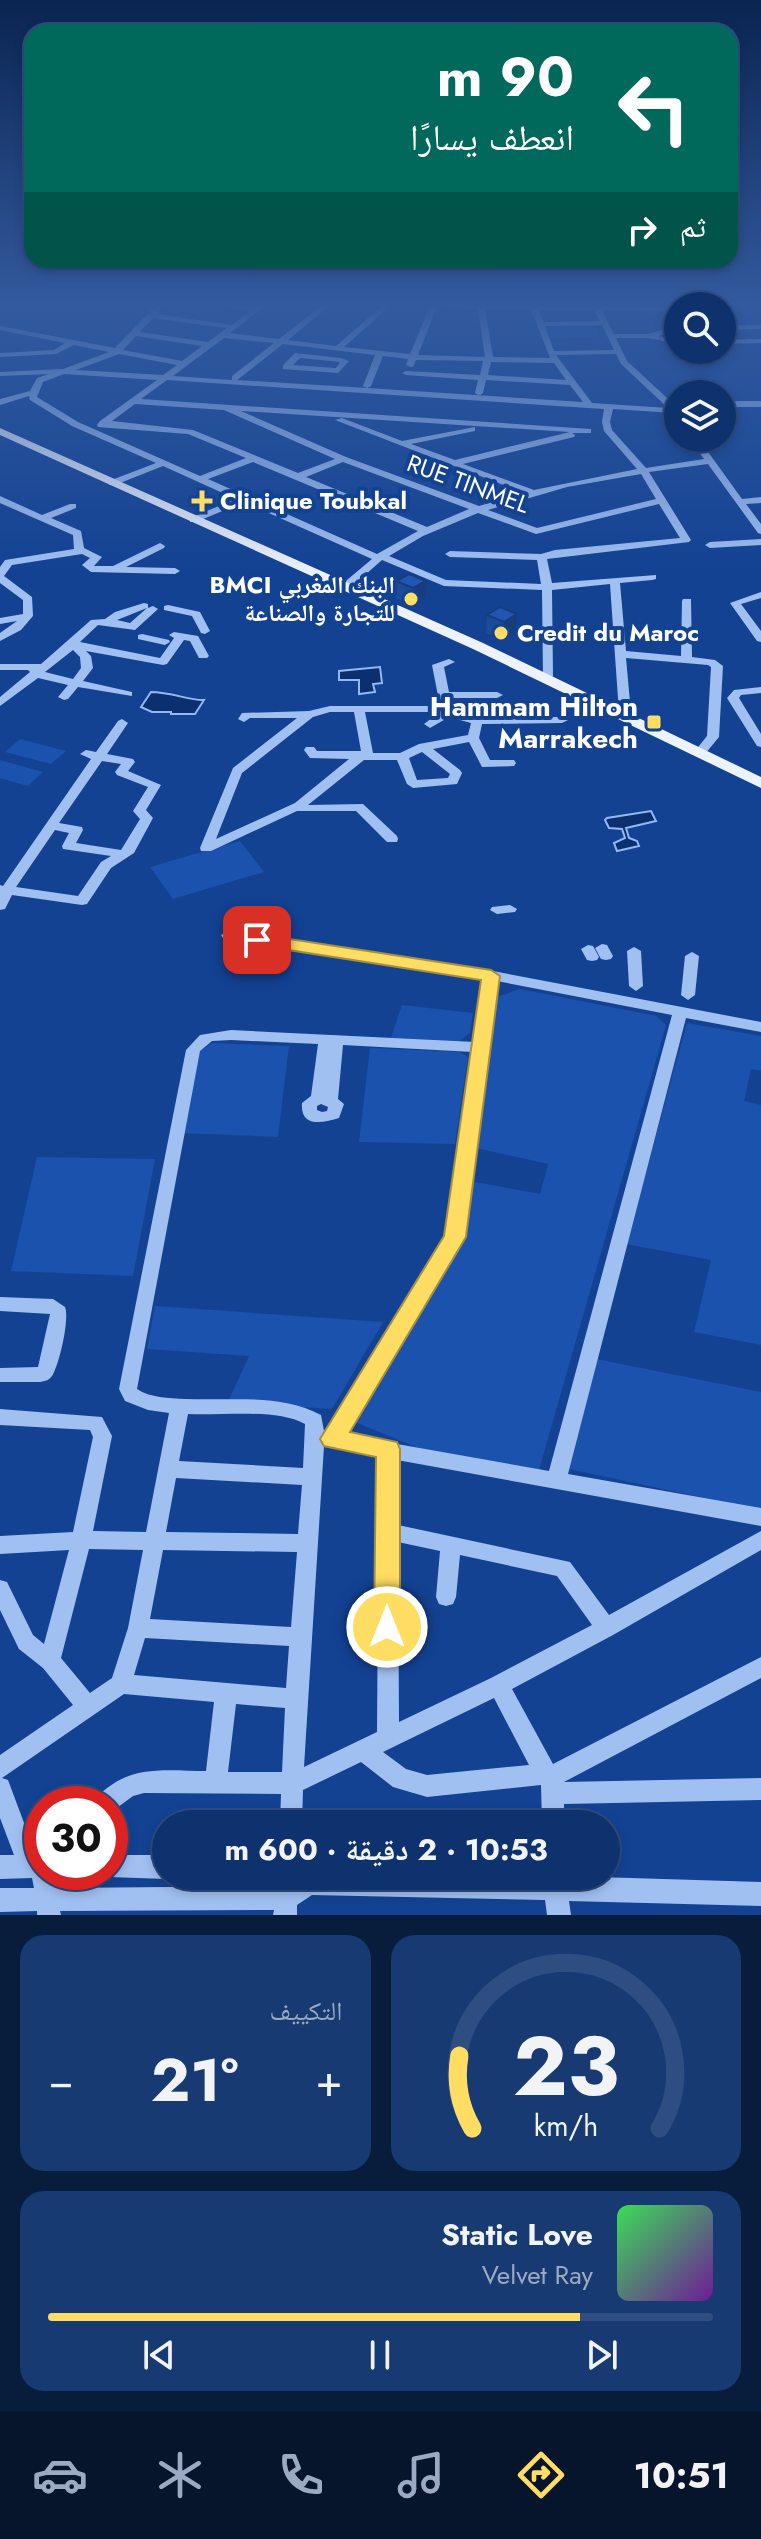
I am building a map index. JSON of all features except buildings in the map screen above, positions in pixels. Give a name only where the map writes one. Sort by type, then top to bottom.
[{"type":"main road","points":[[0,431],[547,676],[761,783]]},
{"type":"street","points":[[0,402],[21,395]]},
{"type":"street","points":[[34,395],[33,398],[62,417],[92,431],[439,582],[547,587],[652,577]]},
{"type":"street","points":[[92,431],[140,395]]},
{"type":"street","points":[[303,413],[312,395]]},
{"type":"street","points":[[452,422],[460,395]]},
{"type":"street","points":[[482,395],[587,402],[653,400],[664,404]]},
{"type":"street","points":[[507,395],[662,412]]},
{"type":"street","points":[[582,395],[587,402]]},
{"type":"street","points":[[650,395],[662,412]]},
{"type":"street","points":[[132,401],[608,431]]},
{"type":"street","points":[[736,404],[761,404]]},
{"type":"street","points":[[450,554],[542,557],[684,543],[685,539],[643,470],[608,431],[609,406]]},
{"type":"street","name":"RUE TINMEL","points":[[225,407],[343,459],[536,531],[557,535],[660,501]]},
{"type":"street","points":[[324,414],[533,493]]},
{"type":"street","points":[[103,423],[183,430],[428,531]]},
{"type":"street","points":[[402,443],[492,425]]},
{"type":"street","points":[[454,463],[588,431]]},
{"type":"street","points":[[704,452],[760,529]]},
{"type":"street","points":[[201,479],[252,459]]},
{"type":"street","points":[[297,477],[343,459]]},
{"type":"street","points":[[345,587],[400,543],[479,511],[533,493],[643,470],[711,461]]},
{"type":"street","points":[[112,483],[164,463]]},
{"type":"street","points":[[0,499],[78,533],[79,551]]},
{"type":"street","points":[[193,520],[244,499]]},
{"type":"street","points":[[740,502],[761,500]]},
{"type":"street","points":[[42,518],[73,506]]},
{"type":"street","points":[[557,535],[574,552]]},
{"type":"street","points":[[710,545],[761,542]]},
{"type":"street","points":[[111,570],[160,546]]},
{"type":"street","points":[[28,616],[28,599],[0,576],[9,562],[79,551],[97,557],[87,565],[91,569],[175,571]]},
{"type":"street","points":[[0,553],[9,562]]},
{"type":"street","points":[[542,557],[547,587],[547,676]]},
{"type":"street","points":[[615,581],[625,713]]},
{"type":"street","points":[[761,595],[735,603],[761,639]]},
{"type":"street","points":[[686,659],[687,601]]},
{"type":"street","points":[[2,699],[37,668],[74,646],[95,622],[124,624],[131,628],[148,608]]},
{"type":"street","points":[[133,657],[144,638],[210,631],[196,614],[168,608]]},
{"type":"street","points":[[0,621],[28,616]]},
{"type":"street","points":[[0,638],[28,616]]},
{"type":"street","points":[[74,646],[163,662],[172,635]]},
{"type":"street","points":[[172,635],[194,638],[203,656]]},
{"type":"street","points":[[64,697],[87,668],[85,656],[74,646]]},
{"type":"street","points":[[622,654],[711,662],[717,666],[713,737],[701,751]]},
{"type":"street","points":[[446,711],[438,665],[449,662]]},
{"type":"street","points":[[0,667],[37,668]]},
{"type":"street","points":[[37,668],[43,676],[128,694]]},
{"type":"street","points":[[716,699],[733,698],[738,692],[761,690]]},
{"type":"street","points":[[443,695],[497,695]]},
{"type":"street","points":[[733,698],[761,743]]},
{"type":"street","points":[[244,719],[246,715],[309,714],[330,709],[446,711],[477,721],[562,720]]},
{"type":"street","points":[[309,714],[237,771],[206,848],[299,806],[367,752],[359,710]]},
{"type":"street","points":[[430,724],[446,711]]},
{"type":"street","points":[[713,720],[742,716]]},
{"type":"street","points":[[477,721],[473,738],[486,764],[510,763]]},
{"type":"street","points":[[0,906],[3,890],[52,826],[92,756],[122,723]]},
{"type":"street","points":[[310,750],[314,755],[402,757],[423,747],[473,738]]},
{"type":"street","points":[[402,757],[413,784],[453,781],[456,773],[423,747]]},
{"type":"street","points":[[3,890],[82,901],[106,865],[129,850],[147,818],[139,811],[155,785],[121,772],[129,762],[92,756]]},
{"type":"street","points":[[299,806],[302,809],[359,807],[392,839]]},
{"type":"street","points":[[52,826],[77,830],[68,846]]},
{"type":"street","points":[[68,846],[123,854]]},
{"type":"street","points":[[68,846],[106,865]]},
{"type":"street","points":[[228,935],[491,976],[761,1027]]},
{"type":"street","points":[[634,951],[636,986]]},
{"type":"street","points":[[688,995],[692,956]]},
{"type":"street","points":[[292,1810],[311,1477],[324,1438],[455,1237],[491,976]]},
{"type":"street","points":[[557,1478],[680,1013]]},
{"type":"street","points":[[324,1438],[314,1420],[304,1413],[180,1406],[135,1399],[128,1389],[193,1050],[198,1042],[211,1036],[482,1047]]},
{"type":"street","points":[[324,1099],[331,1040]]},
{"type":"street","points":[[0,1304],[53,1306],[59,1312],[59,1318],[46,1370],[41,1375],[0,1375]]},
{"type":"street","points":[[0,1768],[121,1684],[138,1628],[180,1406]]},
{"type":"street","points":[[0,1417],[95,1423],[103,1436],[81,1540],[50,1661]]},
{"type":"street","points":[[324,1438],[761,1517]]},
{"type":"street","points":[[388,1449],[388,1739]]},
{"type":"street","points":[[169,1469],[311,1477]]},
{"type":"street","points":[[387,1531],[563,1568],[606,1628]]},
{"type":"street","points":[[0,1545],[81,1540],[307,1543]]},
{"type":"street","points":[[128,1787],[144,1782],[294,1783],[498,1685],[761,1540]]},
{"type":"street","points":[[446,1597],[451,1544]]},
{"type":"street","points":[[0,1589],[26,1642],[50,1661],[88,1706]]},
{"type":"street","points":[[138,1628],[301,1637]]},
{"type":"street","points":[[550,1781],[761,1667]]},
{"type":"street","points":[[121,1684],[296,1699]]},
{"type":"street","points":[[498,1685],[550,1781],[552,1810]]},
{"type":"street","points":[[215,1784],[226,1695]]},
{"type":"street","points":[[364,1751],[401,1779],[427,1786],[550,1781],[761,1789]]},
{"type":"street","points":[[0,1788],[5,1819],[24,1847]]},
{"type":"street","points":[[128,1866],[152,1867]]},
{"type":"street","points":[[0,1867],[24,1868]]},
{"type":"street","points":[[620,1886],[761,1894]]},
{"type":"street","points":[[0,1900],[47,1907],[294,1890]]},
{"type":"street","points":[[554,1890],[559,1915]]},
{"type":"shaded area","points":[[380,667],[382,683],[373,684],[375,692],[359,694],[359,680],[339,680],[339,671]]},
{"type":"shaded area","points":[[151,692],[204,700],[195,714],[152,712],[141,707]]},
{"type":"shaded area","points":[[20,739],[66,751],[51,764],[5,752]]},
{"type":"shaded area","points":[[0,760],[43,772],[28,786],[0,778]]},
{"type":"shaded area","points":[[651,811],[656,821],[626,828],[629,838],[637,841],[639,846],[617,851],[614,843],[625,838],[622,829],[609,828],[605,820]]},
{"type":"shaded area","points":[[240,841],[264,872],[173,899],[150,867]]},
{"type":"shaded area","points":[[520,989],[656,1016],[666,1025],[539,1470],[421,1449],[357,1423],[461,1244],[470,1181],[540,1194],[548,1164],[476,1148],[497,997]]},
{"type":"shaded area","points":[[402,1005],[473,1013],[470,1033],[458,1042],[391,1038]]},
{"type":"shaded area","points":[[687,1023],[761,1036],[761,1071],[751,1069],[744,1101],[761,1105],[761,1345],[694,1332],[711,1260],[626,1244]]},
{"type":"shaded area","points":[[212,1043],[289,1046],[278,1137],[182,1133],[200,1051]]},
{"type":"shaded area","points":[[370,1048],[459,1052],[468,1057],[455,1144],[359,1142]]},
{"type":"shaded area","points":[[37,1157],[155,1159],[133,1276],[11,1271]]},
{"type":"shaded area","points":[[155,1306],[383,1322],[332,1409],[228,1402],[249,1356],[147,1349]]},
{"type":"shaded area","points":[[591,1358],[761,1392],[761,1510],[569,1469]]},
{"type":"place","name":"Clinique Toubkal","points":[[202,501]]},
{"type":"place","name":"BMCI البنك المغربي للتجارة والصناعة","points":[[411,599]]},
{"type":"place","name":"Credit du Maroc","points":[[501,633]]},
{"type":"place","name":"Hammam Hilton Marrakech","points":[[654,722]]},
{"type":"route","points":[[257,940],[491,976],[455,1237],[333,1439],[388,1449],[387,1627]]}]
